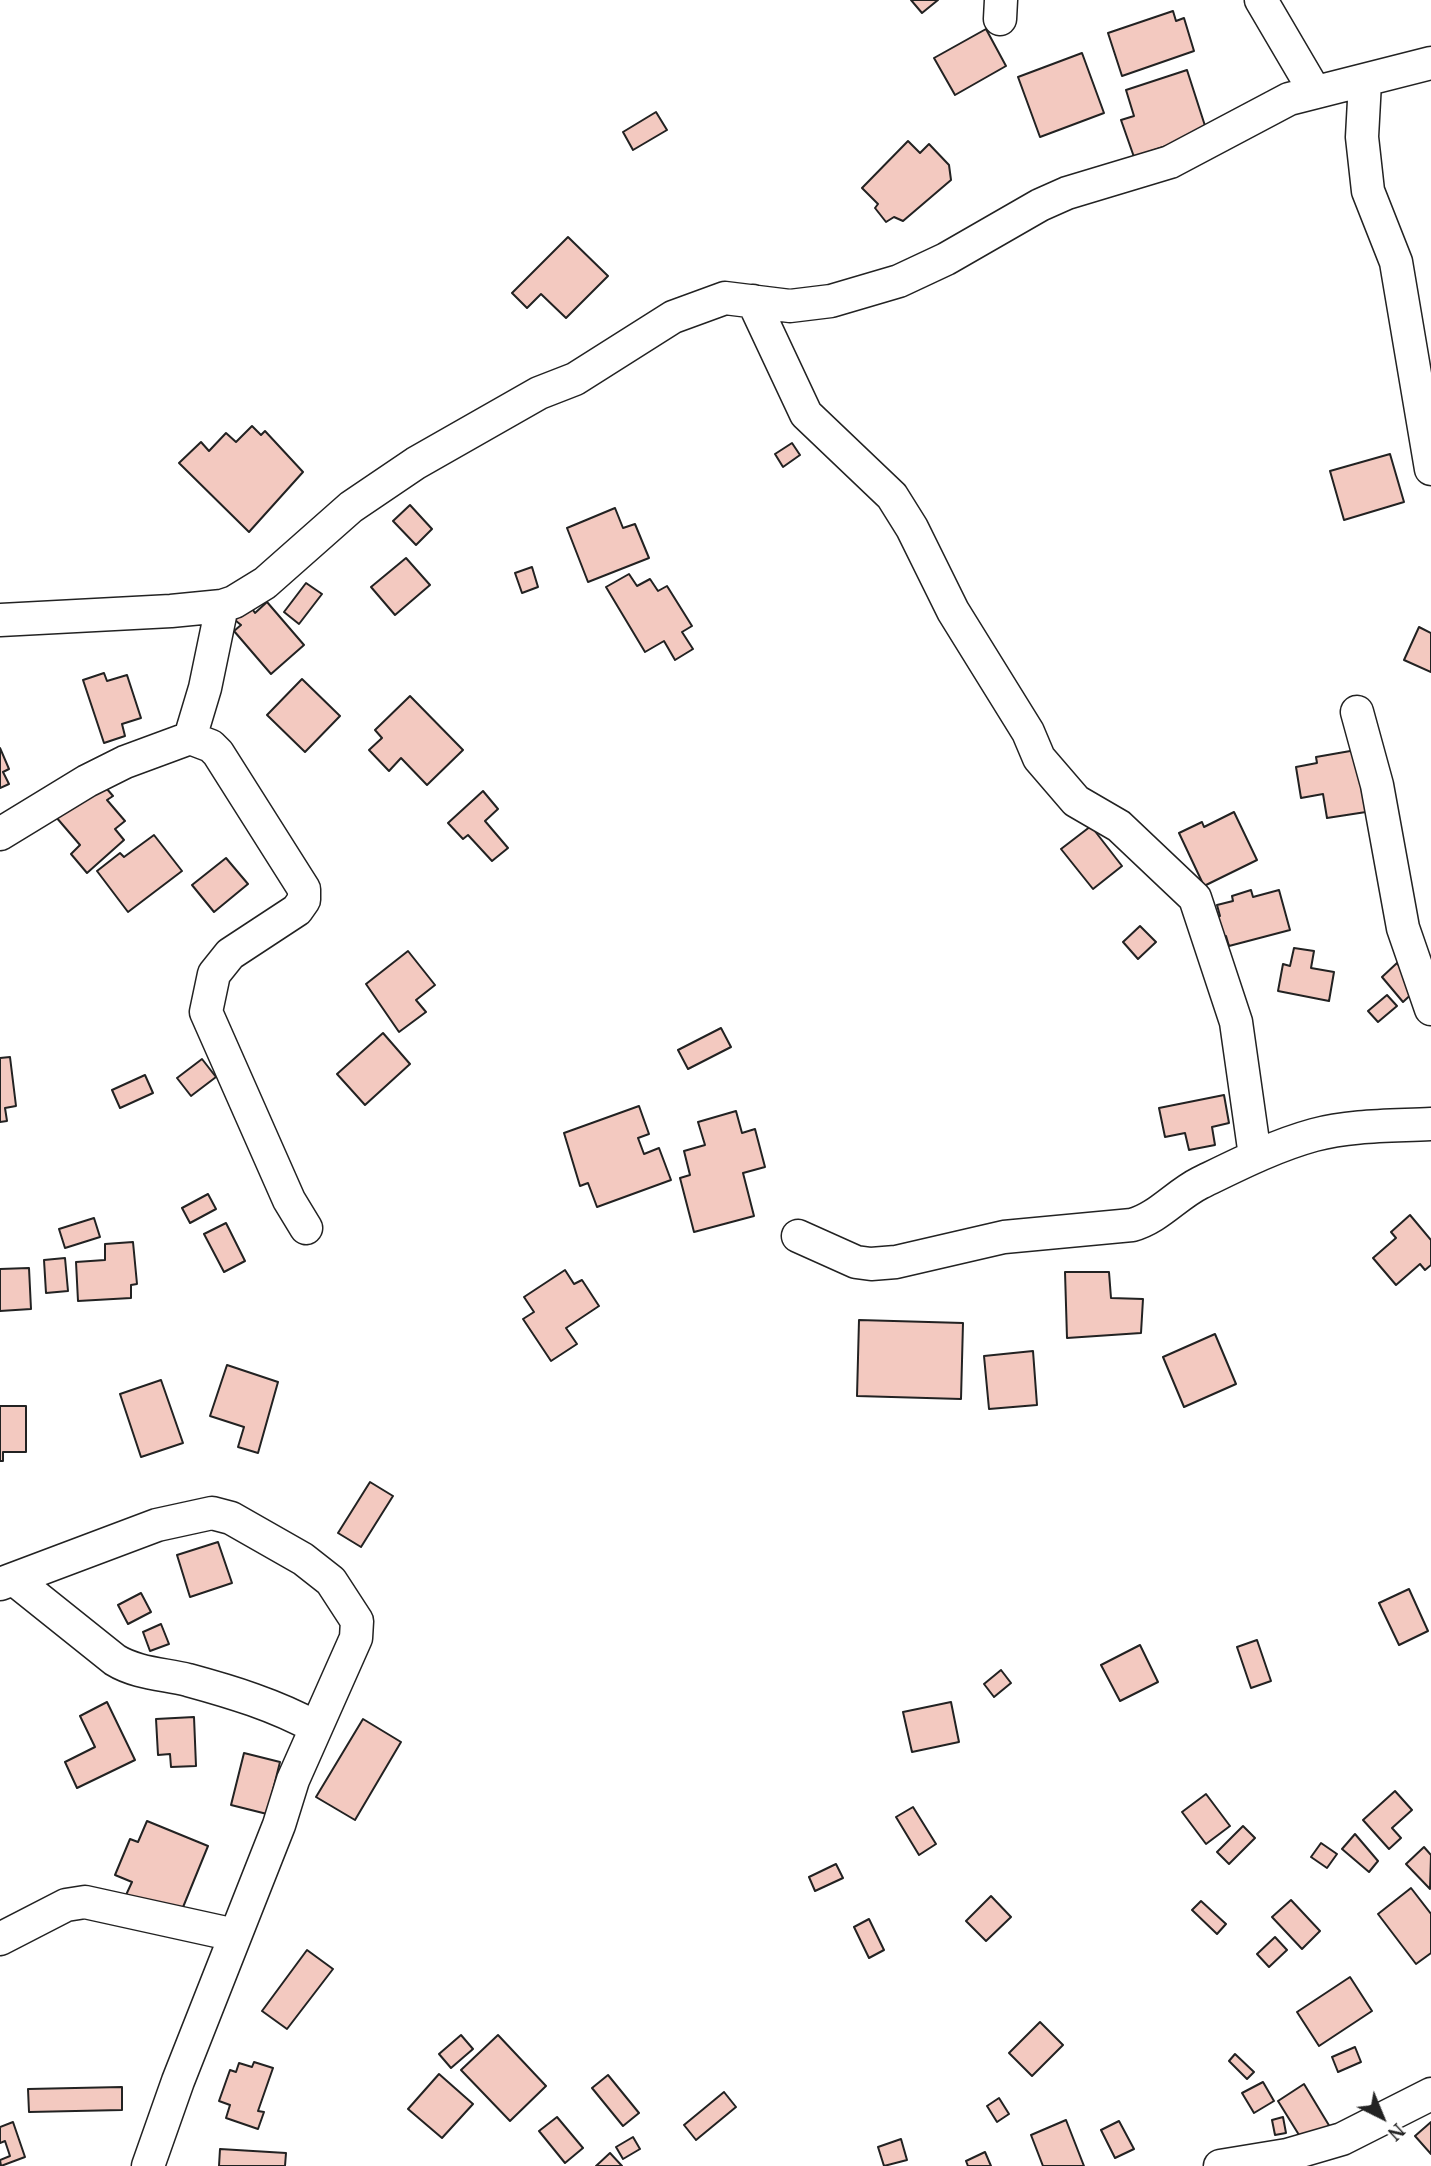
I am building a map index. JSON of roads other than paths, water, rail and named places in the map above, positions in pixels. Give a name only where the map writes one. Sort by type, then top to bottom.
[{"type":"street","points":[[1261,0],[1315,92]]},
{"type":"street","points":[[0,620],[75,618],[222,606],[247,596],[265,583],[368,495],[460,437],[539,393],[575,379],[673,317],[724,298],[790,306],[831,302],[900,281],[946,259],[1040,205],[1068,193],[1170,162],[1266,109],[1315,92],[1365,82],[1431,63]]},
{"type":"street","points":[[1365,82],[1362,137],[1368,191],[1396,262],[1431,469]]},
{"type":"street","points":[[753,301],[806,414],[892,496],[912,528],[954,611],[1028,732],[1040,758],[1076,801],[1119,825],[1195,898],[1236,1022],[1255,1156]]},
{"type":"street","points":[[190,738],[205,688],[222,606]]},
{"type":"street","points":[[1357,712],[1377,785],[1403,928],[1431,1009]]},
{"type":"street","points":[[0,834],[100,775],[190,738],[211,746],[218,753],[304,889],[304,900],[298,910],[230,954],[221,963],[214,974],[206,1012],[289,1200],[306,1228]]},
{"type":"street","points":[[798,1236],[856,1262],[871,1264],[896,1262],[1004,1237],[1098,1231],[1132,1225],[1151,1217],[1192,1187],[1255,1156],[1315,1135],[1354,1128],[1431,1124]]},
{"type":"street","points":[[8,1582],[157,1525],[204,1514],[231,1518],[303,1559],[331,1581],[357,1621],[356,1638],[315,1727],[148,2166]]},
{"type":"street","points":[[8,1582],[130,1669],[229,1691],[284,1711],[315,1727]]},
{"type":"street","points":[[0,1940],[66,1905],[85,1902],[235,1935]]},
{"type":"street","points":[[1220,2166],[1287,2155],[1342,2139],[1431,2094]]}]
